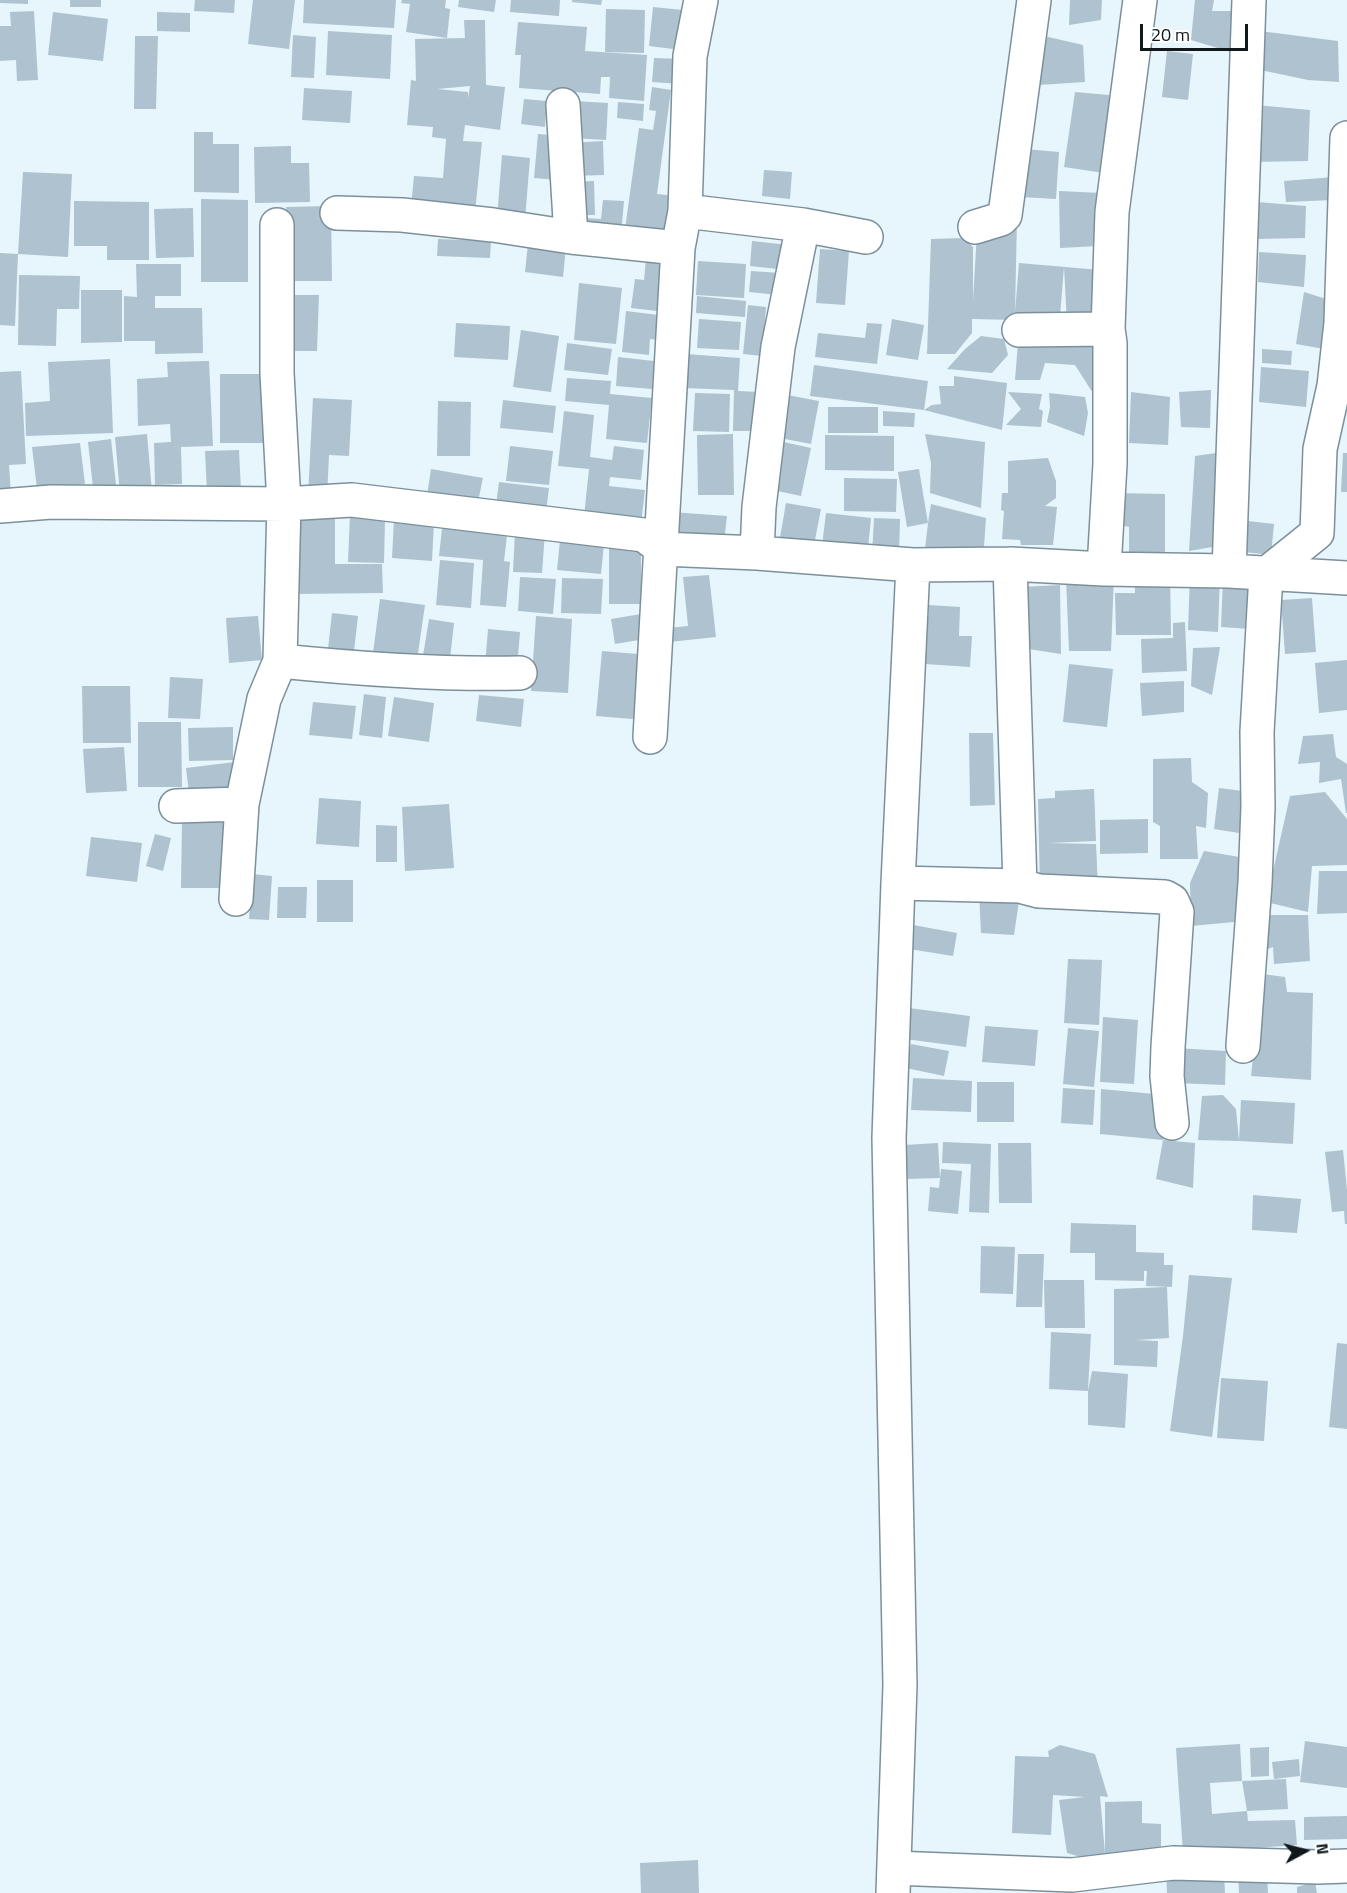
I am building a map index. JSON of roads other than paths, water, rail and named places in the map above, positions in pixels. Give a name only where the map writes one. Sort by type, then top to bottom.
[{"type":"street","points":[[650,737],[678,248],[685,211],[690,56],[701,0]]},
{"type":"street","points":[[975,227],[1001,219],[1005,215],[1035,0]]},
{"type":"street","points":[[1104,569],[1110,464],[1108,329],[1112,212],[1140,0]]},
{"type":"street","points":[[1230,571],[1249,0]]},
{"type":"street","points":[[563,105],[570,237]]},
{"type":"street","points":[[1243,1046],[1255,883],[1258,807],[1257,732],[1266,574],[1317,533],[1320,449],[1334,386],[1341,323],[1347,138]]},
{"type":"street","points":[[685,211],[803,225],[866,237]]},
{"type":"street","points":[[337,213],[402,215],[494,225],[570,237],[678,248]]},
{"type":"street","points":[[236,900],[242,804],[264,699],[280,661],[284,504],[277,373],[278,225]]},
{"type":"street","points":[[757,553],[759,507],[778,347],[803,225]]},
{"type":"street","points":[[1019,330],[1108,329]]},
{"type":"street","points":[[0,506],[51,502],[284,504],[352,500],[644,535],[662,549],[757,553],[913,565],[1010,564],[1104,569],[1230,571],[1347,578]]},
{"type":"street","points":[[1010,564],[1020,886]]},
{"type":"street","points":[[913,565],[889,1138],[900,1685],[893,1880],[1072,1875],[1173,1863],[1272,1880],[1347,1866]]},
{"type":"street","points":[[280,661],[362,669],[463,674],[520,673]]},
{"type":"street","points":[[176,806],[242,804]]},
{"type":"street","points":[[898,883],[1020,886],[1039,891],[1165,897],[1172,901],[1176,912],[1167,1076],[1172,1123]]}]
